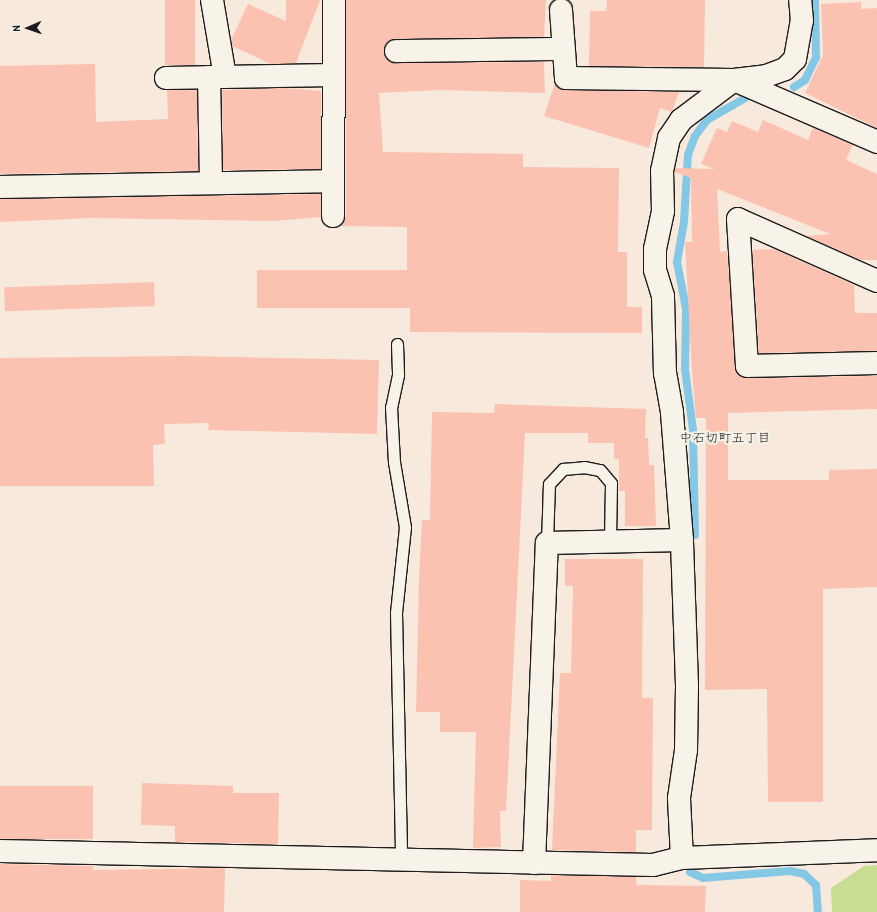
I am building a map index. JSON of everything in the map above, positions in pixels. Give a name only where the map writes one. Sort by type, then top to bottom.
[{"type":"street","points":[[210,183],[217,77],[212,0]]},
{"type":"street","points":[[333,216],[331,181],[334,0]]},
{"type":"street","points":[[561,10],[562,48],[566,78],[734,80],[766,76],[785,69],[796,59],[802,20],[800,0]]},
{"type":"street","points":[[396,51],[562,48]]},
{"type":"street","points":[[166,78],[333,75]]},
{"type":"street","points":[[734,80],[877,142]]},
{"type":"street","points":[[682,858],[679,798],[686,750],[687,685],[682,540],[672,412],[665,374],[663,296],[655,270],[655,249],[663,211],[662,171],[669,138],[681,120],[734,80]]},
{"type":"street","points":[[0,186],[331,181]]},
{"type":"street","points":[[877,281],[738,219],[747,366],[877,363]]},
{"type":"street","points":[[534,863],[547,543],[682,540]]},
{"type":"street","points":[[0,851],[653,865],[682,858],[877,850]]},
{"type":"lane","points":[[397,344],[398,375],[391,407],[394,462],[405,527],[396,612],[401,860]]},
{"type":"lane","points":[[547,543],[549,484],[564,469],[584,467],[600,470],[610,482],[610,541]]},
{"type":"green space","points":[[877,865],[877,912],[832,912],[831,888],[864,866]]},
{"type":"building","points":[[165,0],[195,0],[195,65],[165,65]]},
{"type":"building","points":[[286,0],[320,0],[296,63],[271,64],[232,46],[231,40],[248,4],[286,21]]},
{"type":"building","points":[[346,0],[546,0],[544,37],[389,40],[384,52],[385,58],[396,63],[544,62],[545,93],[439,90],[379,93],[383,152],[523,154],[523,167],[619,168],[618,252],[627,252],[627,307],[642,307],[642,333],[410,332],[410,308],[257,308],[257,270],[407,270],[407,227],[341,226],[346,216]]},
{"type":"building","points":[[607,0],[705,0],[704,67],[589,66],[590,11],[606,11]]},
{"type":"building","points":[[861,2],[861,9],[877,8],[877,128],[805,93],[823,55],[821,4]]},
{"type":"building","points":[[95,64],[96,122],[168,119],[167,90],[197,90],[198,171],[0,174],[0,66]]},
{"type":"building","points":[[555,83],[566,90],[679,92],[672,112],[660,108],[649,148],[544,116]]},
{"type":"building","points":[[286,88],[321,91],[321,169],[223,170],[222,90]]},
{"type":"building","points":[[763,120],[808,140],[813,128],[853,145],[846,160],[877,174],[877,260],[861,260],[822,243],[807,236],[830,234],[717,189],[720,252],[727,251],[737,373],[747,378],[877,376],[877,409],[728,413],[728,480],[829,480],[829,470],[877,469],[877,587],[823,589],[823,802],[768,802],[767,689],[705,690],[706,418],[696,418],[692,371],[685,242],[692,242],[691,178],[675,172],[675,168],[715,169],[701,164],[717,128],[727,132],[732,121],[758,132]]},
{"type":"building","points":[[321,194],[321,217],[274,221],[93,218],[0,222],[0,199]]},
{"type":"building","points":[[774,249],[854,285],[855,313],[877,313],[877,351],[759,353],[752,250]]},
{"type":"building","points":[[154,282],[155,306],[5,311],[4,287]]},
{"type":"building","points":[[184,356],[379,360],[377,434],[208,430],[209,423],[164,424],[165,444],[153,445],[154,486],[0,486],[0,358]]},
{"type":"building","points":[[495,404],[646,409],[645,438],[648,438],[649,465],[654,465],[656,526],[625,526],[625,491],[619,491],[619,459],[614,459],[614,443],[588,443],[588,433],[525,433],[506,811],[500,811],[501,847],[473,848],[476,732],[440,732],[440,712],[416,712],[419,578],[422,520],[430,520],[432,412],[494,413]]},
{"type":"building","points":[[565,559],[643,559],[642,698],[653,698],[652,830],[636,830],[636,852],[552,850],[560,673],[571,673],[573,586],[565,586]]},
{"type":"building","points":[[142,783],[233,786],[233,793],[279,793],[278,844],[175,842],[175,826],[141,825]]},
{"type":"building","points":[[0,786],[93,786],[93,839],[0,839]]},
{"type":"building","points":[[0,864],[93,866],[93,870],[225,868],[224,912],[0,912]]},
{"type":"building","points":[[551,875],[636,877],[637,885],[706,886],[705,912],[520,912],[520,880],[551,881]]},
{"type":"waterway","points":[[794,87],[805,80],[816,57],[815,0]]},
{"type":"waterway","points":[[695,535],[693,430],[685,369],[686,309],[677,262],[684,222],[688,155],[695,136],[707,120],[747,97]]},
{"type":"waterway","points":[[690,872],[703,878],[790,871],[804,874],[816,885],[818,912]]},
{"type":"district","name":"中石切町五丁目","points":[[725,437]]}]
